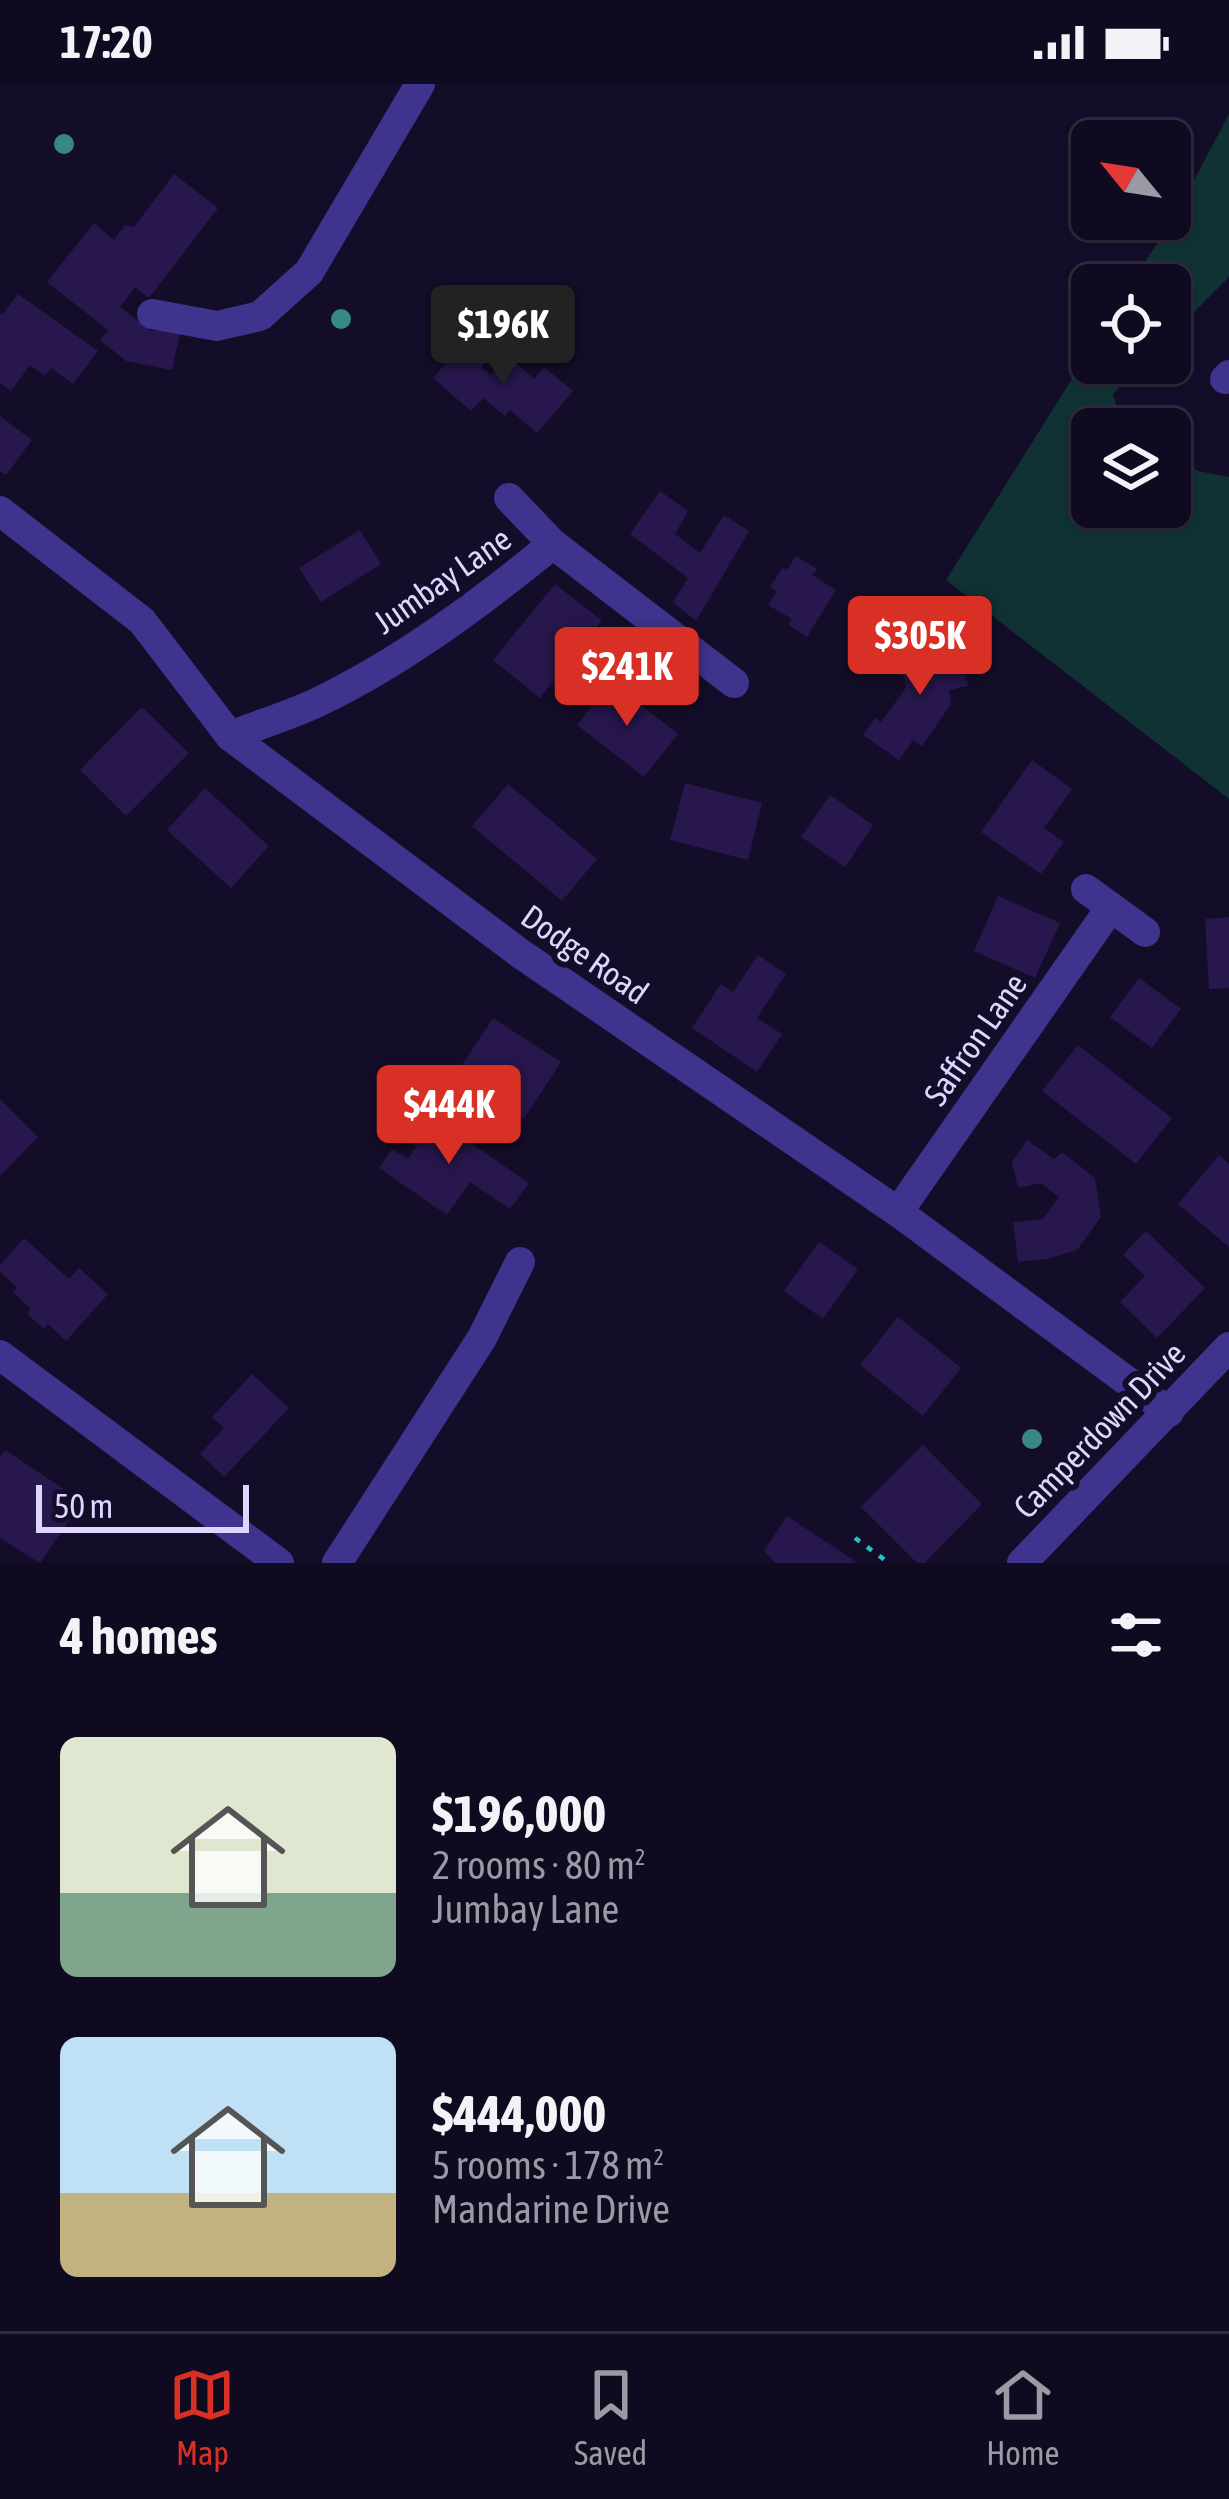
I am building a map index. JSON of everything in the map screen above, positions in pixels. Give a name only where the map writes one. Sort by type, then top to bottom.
[{"type":"street","points":[[152,314],[217,326],[260,316],[309,272],[419,84]]},
{"type":"street","points":[[509,498],[553,544]]},
{"type":"street","name":"Dodge Road","points":[[0,511],[142,621],[230,736],[521,954],[898,1212],[1169,1412]]},
{"type":"street","name":"Jumbay Lane","points":[[230,736],[314,704],[408,652],[553,544],[734,683]]},
{"type":"street","name":"Saffron Lane","points":[[898,1212],[1099,898],[1145,932]]},
{"type":"street","points":[[337,1563],[482,1339],[520,1262]]},
{"type":"street","name":"Camperdown Drive","points":[[1022,1563],[1229,1347]]},
{"type":"street","points":[[0,1355],[279,1563]]},
{"type":"path","points":[[855,1538],[889,1563]]},
{"type":"green space","points":[[1229,114],[1229,277],[1191,315],[1191,264],[1144,264],[1159,240],[1191,240],[1191,186]]},
{"type":"green space","points":[[1071,381],[1123,384],[1113,394],[1117,408],[1071,408],[1071,528],[1191,528],[1191,466],[1229,477],[1229,799],[946,580]]},
{"type":"building","points":[[174,174],[218,208],[149,298],[135,287],[120,307],[151,331],[181,328],[172,370],[126,361],[100,340],[108,330],[47,282],[94,223],[114,240],[125,225],[134,227]]},
{"type":"building","points":[[18,294],[98,351],[73,384],[51,368],[45,376],[30,365],[11,391],[0,383],[0,314]]},
{"type":"building","points":[[475,346],[489,358],[481,367],[491,375],[507,355],[534,379],[544,367],[573,391],[537,433],[510,410],[505,416],[483,398],[471,411],[433,378],[458,348],[467,355]]},
{"type":"building","points":[[0,416],[32,440],[6,475],[0,471]]},
{"type":"building","points":[[660,491],[688,511],[675,534],[700,553],[724,515],[749,531],[696,621],[673,602],[688,578],[630,534]]},
{"type":"building","points":[[360,530],[381,564],[321,602],[299,568]]},
{"type":"building","points":[[796,556],[817,569],[812,575],[836,590],[807,637],[789,625],[792,619],[768,605],[777,591],[770,587]]},
{"type":"building","points":[[555,584],[602,621],[540,698],[493,660]]},
{"type":"building","points":[[959,641],[968,686],[949,690],[951,704],[922,746],[913,740],[899,760],[863,735],[875,718],[881,722],[906,688],[899,653]]},
{"type":"building","points":[[611,681],[678,734],[644,777],[577,725]]},
{"type":"building","points":[[142,707],[189,753],[126,816],[80,770]]},
{"type":"building","points":[[1032,760],[1072,789],[1044,828],[1064,842],[1041,874],[981,832]]},
{"type":"building","points":[[685,783],[762,803],[748,860],[670,840]]},
{"type":"building","points":[[508,784],[597,859],[562,901],[472,826]]},
{"type":"building","points":[[205,788],[269,846],[231,888],[167,830]]},
{"type":"building","points":[[830,795],[873,825],[845,867],[801,837]]},
{"type":"building","points":[[998,896],[1060,923],[1035,978],[974,951]]},
{"type":"building","points":[[1229,917],[1229,988],[1209,989],[1205,919]]},
{"type":"building","points":[[758,955],[786,974],[757,1018],[782,1034],[757,1072],[692,1028],[721,984],[733,992]]},
{"type":"building","points":[[1139,978],[1181,1009],[1152,1048],[1110,1017]]},
{"type":"building","points":[[493,1018],[561,1062],[524,1119],[456,1074]]},
{"type":"building","points":[[1078,1045],[1172,1118],[1136,1164],[1042,1091]]},
{"type":"building","points":[[0,1099],[38,1137],[0,1176]]},
{"type":"building","points":[[419,1108],[529,1183],[510,1209],[470,1182],[447,1215],[379,1168],[392,1149],[408,1159],[416,1146],[401,1136]]},
{"type":"building","points":[[1027,1140],[1054,1159],[1062,1152],[1095,1178],[1101,1217],[1077,1250],[1018,1262],[1013,1222],[1043,1219],[1059,1197],[1041,1183],[1018,1188],[1012,1162]]},
{"type":"building","points":[[1219,1155],[1229,1164],[1229,1247],[1178,1204]]},
{"type":"building","points":[[1146,1231],[1205,1288],[1157,1338],[1120,1302],[1145,1276],[1123,1255]]},
{"type":"building","points":[[24,1238],[69,1279],[79,1268],[108,1294],[66,1341],[48,1324],[44,1329],[27,1314],[31,1309],[13,1292],[17,1287],[0,1272],[0,1265]]},
{"type":"building","points":[[819,1242],[858,1269],[823,1319],[784,1291]]},
{"type":"building","points":[[898,1317],[961,1368],[923,1416],[860,1365]]},
{"type":"building","points":[[252,1374],[289,1408],[224,1477],[200,1454],[224,1428],[212,1417]]},
{"type":"building","points":[[923,1445],[982,1504],[924,1563],[917,1563],[861,1507]]},
{"type":"building","points":[[5,1450],[82,1501],[40,1563],[0,1538],[0,1457]]},
{"type":"building","points":[[787,1516],[858,1563],[775,1563],[764,1551]]}]
